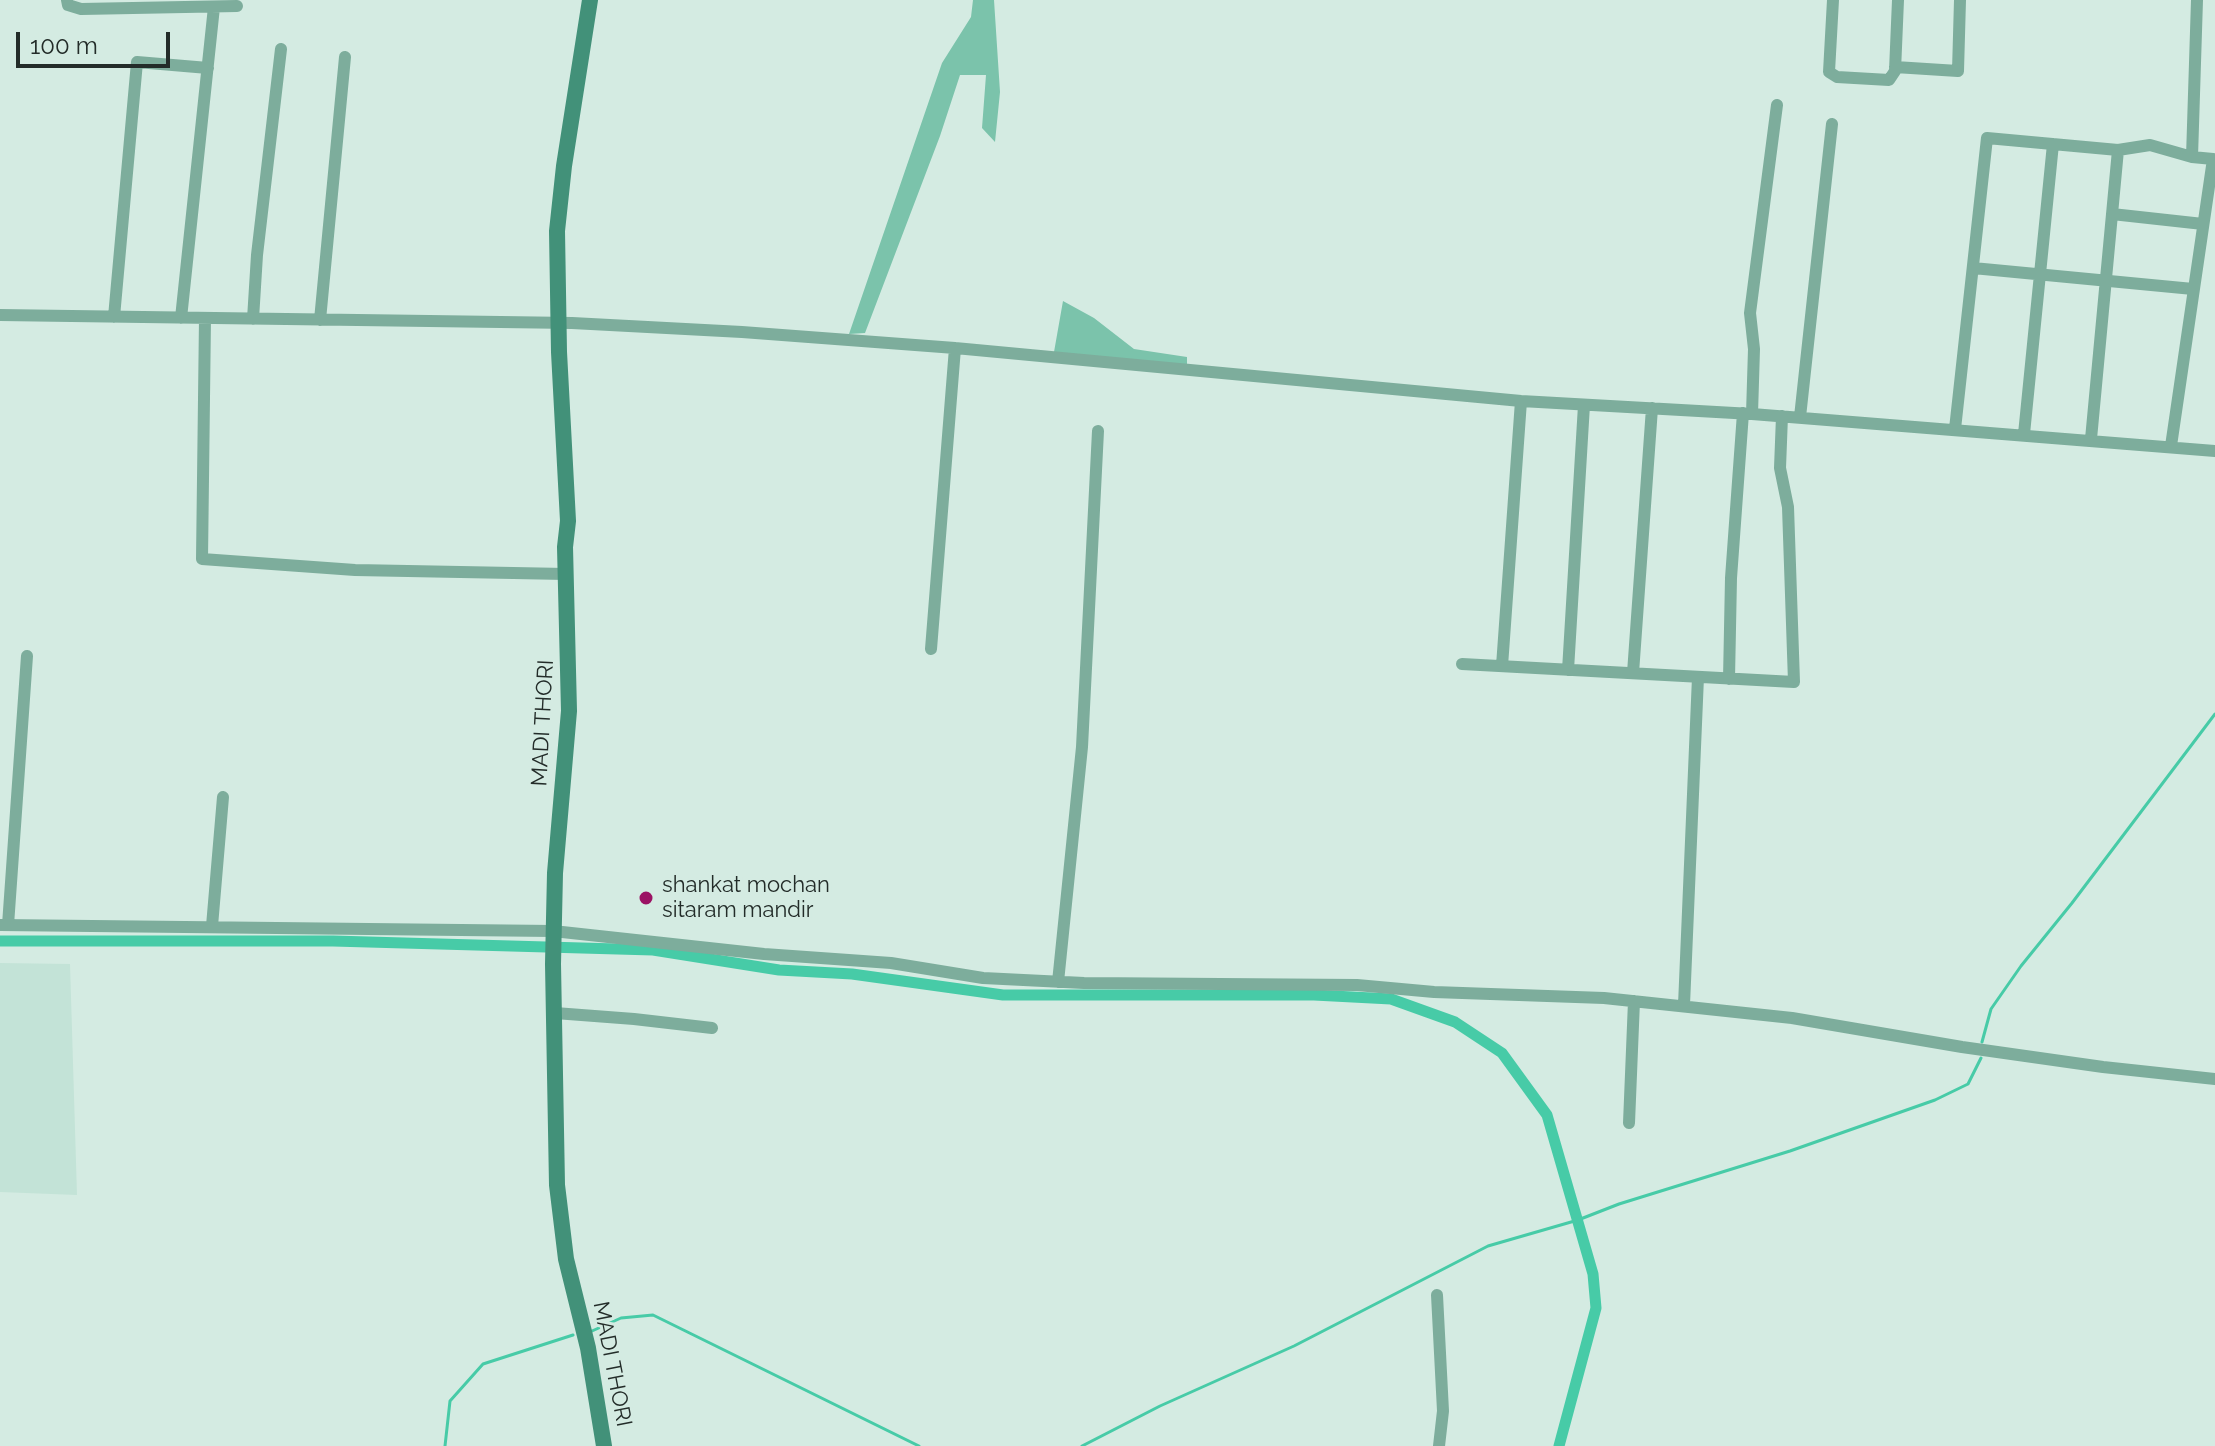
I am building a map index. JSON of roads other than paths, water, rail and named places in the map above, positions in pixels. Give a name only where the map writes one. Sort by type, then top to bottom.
[{"type":"main road","name":"MADI THORI","points":[[590,0],[557,231],[568,521],[569,711],[555,873],[553,961],[559,1201],[566,1259],[588,1348],[604,1446]]},
{"type":"street","points":[[67,0],[68,5],[81,9],[237,6]]},
{"type":"street","points":[[1833,0],[1829,72],[1837,77],[1889,80],[1894,76],[1898,0]]},
{"type":"street","points":[[1895,67],[1958,71],[1960,0]]},
{"type":"street","points":[[2192,157],[2197,0]]},
{"type":"street","points":[[181,318],[214,7]]},
{"type":"street","points":[[253,319],[258,241],[281,49]]},
{"type":"street","points":[[320,320],[345,57]]},
{"type":"street","points":[[114,317],[137,62],[208,68]]},
{"type":"street","points":[[1729,679],[1732,562],[1754,349],[1750,313],[1777,105]]},
{"type":"street","points":[[1800,417],[1832,124]]},
{"type":"street","points":[[1955,429],[1987,138],[2118,150],[2150,145],[2192,157],[2213,159],[2171,446]]},
{"type":"street","points":[[2024,434],[2053,144]]},
{"type":"street","points":[[2091,439],[2118,150]]},
{"type":"street","points":[[2112,214],[2203,224]]},
{"type":"street","points":[[1973,268],[2193,289]]},
{"type":"street","points":[[0,315],[559,323],[742,332],[955,348],[1521,401],[1747,413],[2215,451]]},
{"type":"street","points":[[205,318],[202,559],[355,570],[566,574]]},
{"type":"street","points":[[931,649],[955,348]]},
{"type":"street","points":[[1502,666],[1521,401]]},
{"type":"street","points":[[1568,670],[1584,405]]},
{"type":"street","points":[[1633,673],[1652,408]]},
{"type":"street","points":[[1462,664],[1794,682],[1788,507],[1780,468],[1782,416]]},
{"type":"street","points":[[1058,982],[1082,747],[1098,431]]},
{"type":"street","points":[[27,656],[4,925],[212,926],[553,935],[891,963],[983,978],[1058,982],[1357,985],[1434,992],[1634,1001],[1792,1018],[2103,1067],[2215,1079]]},
{"type":"street","points":[[1684,1005],[1698,677]]},
{"type":"street","points":[[212,926],[223,797]]},
{"type":"street","points":[[1629,1123],[1634,1001]]},
{"type":"street","points":[[555,1013],[712,1028]]},
{"type":"street","points":[[1437,1295],[1443,1411],[1439,1446]]},
{"type":"waterway","points":[[1982,1042],[1991,1009],[2021,966],[2215,714]]},
{"type":"waterway","points":[[0,941],[333,941],[653,950],[779,970],[852,974],[1003,995],[1314,995],[1391,999],[1455,1022],[1502,1053],[1547,1115],[1593,1274],[1596,1308],[1559,1446]]},
{"type":"waterway","points":[[1082,1446],[1160,1406],[1294,1346],[1488,1246],[1790,1151],[1935,1100],[1968,1084],[1981,1058]]},
{"type":"waterway","points":[[592,1331],[621,1318],[653,1315],[919,1446]]},
{"type":"waterway","points":[[445,1446],[450,1401],[483,1364],[573,1335]]},
{"type":"place","name":"shankat mochan sitaram mandir","points":[[646,898]]}]
